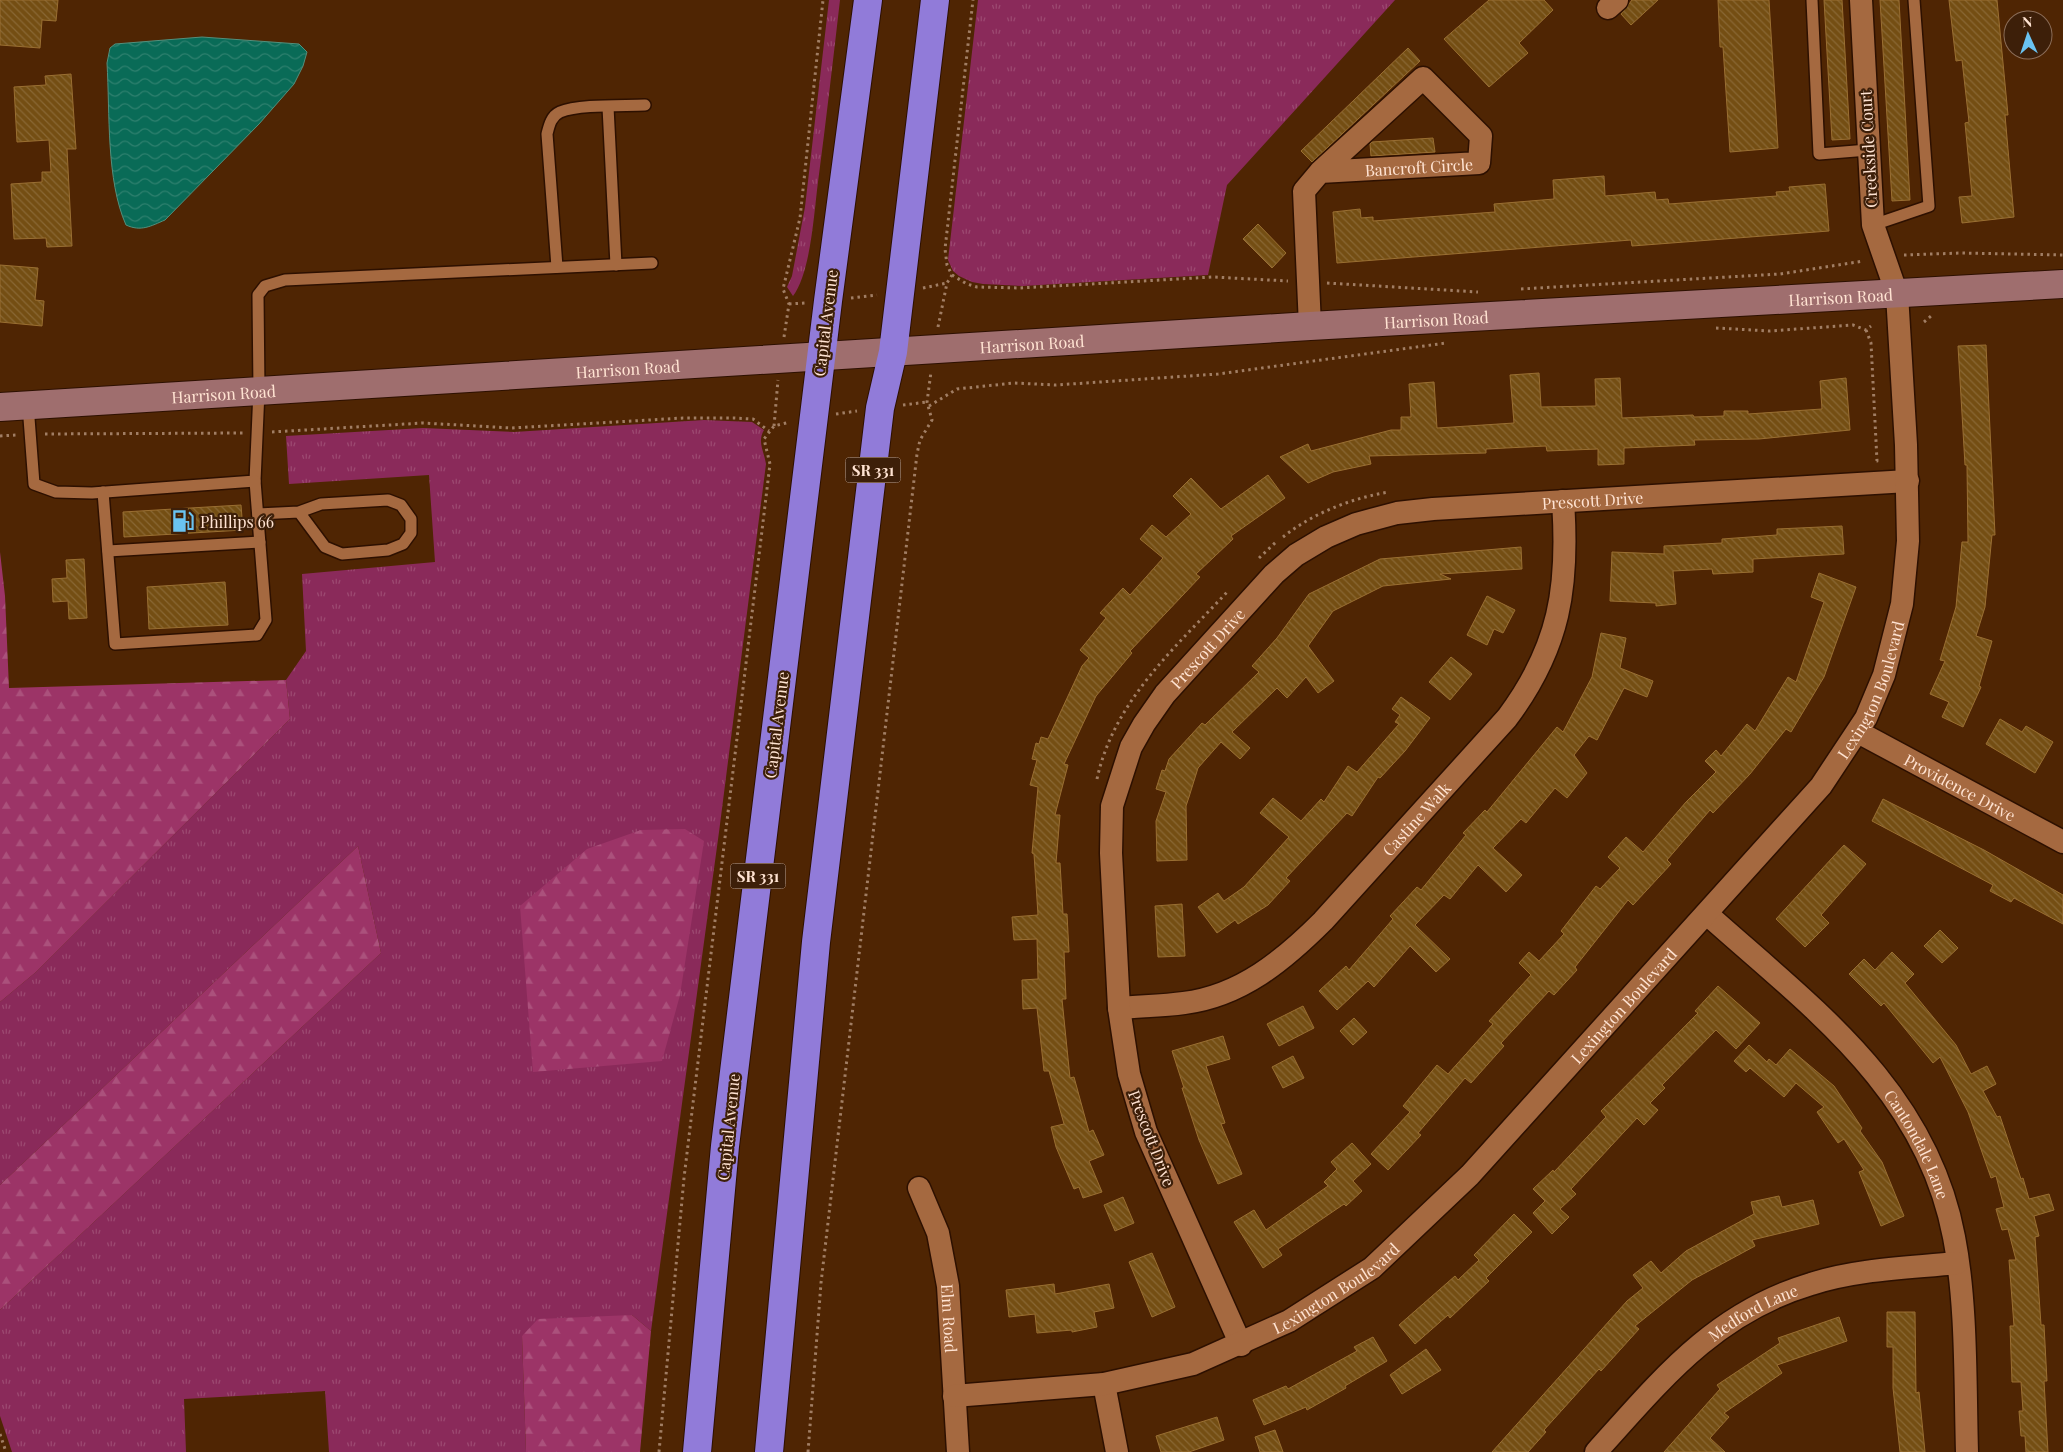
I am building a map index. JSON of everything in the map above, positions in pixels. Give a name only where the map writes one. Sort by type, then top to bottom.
[{"type":"highway","name":"Capital Avenue","points":[[697,1452],[725,1146],[821,356],[868,0]]},
{"type":"highway","name":"SR 331","points":[[769,1452],[816,942],[880,408],[893,352],[935,0]]},
{"type":"street","name":"Creekside Court","points":[[1861,0],[1873,225],[1896,294]]},
{"type":"street","name":"Bancroft Circle","points":[[1310,326],[1304,191],[1320,172],[1423,78],[1481,136],[1479,163],[1320,172]]},
{"type":"street","name":"Harrison Road","points":[[0,407],[1310,326],[2063,284]]},
{"type":"street","name":"Lexington Boulevard","points":[[954,1396],[1038,1391],[1104,1384],[1194,1364],[1297,1316],[1372,1268],[1470,1175],[1821,786],[1858,732],[1884,676],[1894,642],[1906,576],[1908,481],[1896,294]]},
{"type":"street","name":"Prescott Drive","points":[[1240,1344],[1146,1132],[1128,1074],[1119,1008],[1111,853],[1112,806],[1131,748],[1144,724],[1165,694],[1274,574],[1296,555],[1356,524],[1406,512],[1908,481]]},
{"type":"street","name":"Castine Walk","points":[[1119,1008],[1186,1003],[1221,995],[1249,982],[1274,966],[1297,947],[1323,921],[1507,718],[1526,693],[1541,665],[1559,612],[1566,563],[1563,501]]},
{"type":"street","name":"Providence Drive","points":[[1858,732],[2063,842]]},
{"type":"street","name":"Cantondale Lane","points":[[1707,914],[1843,1037],[1871,1066],[1898,1102],[1926,1147],[1944,1195],[1955,1238],[1962,1304],[1967,1452]]},
{"type":"street","name":"Elm Road","points":[[919,1188],[938,1233],[948,1286],[958,1452]]},
{"type":"street","name":"Medford Lane","points":[[1596,1452],[1682,1359],[1736,1316],[1811,1283],[1847,1276],[1957,1263]]},
{"type":"street","points":[[1104,1384],[1117,1452]]},
{"type":"lane","points":[[1812,0],[1819,154],[1868,150]]},
{"type":"lane","points":[[1873,225],[1930,206],[1914,0]]},
{"type":"lane","points":[[557,268],[547,134],[550,121],[559,112],[578,108],[646,105]]},
{"type":"lane","points":[[608,107],[616,265]]},
{"type":"lane","points":[[103,492],[115,644],[257,635],[266,620],[255,481],[259,391],[258,295],[264,286],[285,280],[652,263]]},
{"type":"lane","points":[[28,405],[34,484],[56,492],[103,492],[255,481]]},
{"type":"lane","points":[[258,514],[299,512],[321,504],[388,500],[401,505],[411,519],[411,533],[403,544],[388,550],[342,554],[325,547],[299,512]]},
{"type":"lane","points":[[108,551],[260,542]]},
{"type":"path","points":[[823,0],[800,218],[788,277],[783,289],[789,304],[900,292],[947,283],[952,275]]},
{"type":"path","points":[[974,0],[944,249],[947,265],[952,275],[967,284],[1020,288],[1213,277],[1487,291]]},
{"type":"path","points":[[1516,289],[1780,274],[1884,258],[1961,253],[2063,255]]},
{"type":"path","points":[[1711,328],[1770,331],[1854,326],[1866,330]]},
{"type":"path","points":[[1866,330],[1871,326]]},
{"type":"path","points":[[1866,330],[1871,343],[1877,461],[1867,461]]},
{"type":"path","points":[[929,406],[957,389],[1014,383],[1056,385],[1218,374],[1452,343]]},
{"type":"path","points":[[659,1452],[684,1178],[768,474],[768,450],[764,439],[774,426],[814,418],[927,402],[932,420],[920,440],[917,454],[821,1283],[808,1452]]},
{"type":"path","points":[[0,436],[30,434],[257,433],[423,423],[512,428],[683,418],[752,419],[769,431]]},
{"type":"path","points":[[1257,559],[1288,533],[1320,514],[1347,502],[1395,491]]},
{"type":"path","points":[[1097,781],[1108,743],[1135,694],[1231,587]]},
{"type":"path","points":[[0,1434],[6,1452]]},
{"type":"green space","points":[[829,0],[840,0],[827,114],[811,241],[804,272],[793,296],[787,287],[792,276],[805,207]]},
{"type":"green space","points":[[978,0],[1395,0],[1227,185],[1208,275],[1023,286],[972,282],[953,271],[948,260]]},
{"type":"green space","points":[[704,420],[752,422],[764,430],[761,443],[766,464],[719,832],[651,1331],[632,1315],[522,1336],[526,1452],[329,1452],[325,1391],[184,1399],[186,1452],[12,1452],[0,1416],[0,1310],[381,953],[358,846],[0,1185],[0,1002],[36,972],[290,719],[286,680],[306,651],[302,574],[435,562],[429,475],[289,484],[286,436],[423,428],[514,432]]},
{"type":"green space","points":[[0,552],[5,596],[9,688],[286,680],[290,719],[36,972],[0,1002]]},
{"type":"green space","points":[[685,829],[704,841],[680,995],[662,1061],[533,1072],[520,906],[587,849],[641,830]]},
{"type":"green space","points":[[358,846],[381,953],[0,1310],[0,1185]]},
{"type":"green space","points":[[632,1315],[651,1331],[640,1452],[526,1452],[522,1336],[538,1319]]},
{"type":"water","points":[[202,37],[299,44],[307,52],[303,66],[294,84],[259,124],[165,220],[141,228],[131,227],[126,225],[120,207],[112,167],[107,63],[110,48],[115,44]]},
{"type":"building","points":[[0,0],[58,0],[56,21],[42,20],[40,48],[0,45]]},
{"type":"building","points":[[1489,0],[1544,0],[1553,10],[1519,43],[1528,53],[1489,87],[1444,39]]},
{"type":"building","points":[[1632,0],[1658,0],[1631,25],[1621,14]]},
{"type":"building","points":[[1718,0],[1769,0],[1778,148],[1730,152],[1723,47],[1720,47]]},
{"type":"building","points":[[1824,0],[1842,0],[1850,139],[1832,140]]},
{"type":"building","points":[[1880,0],[1899,0],[1910,200],[1892,201]]},
{"type":"building","points":[[1949,0],[1997,0],[2008,115],[2005,115],[2014,217],[1962,223],[1959,197],[1972,196],[1965,123],[1969,122],[1962,60],[1956,61]]},
{"type":"building","points":[[1408,48],[1420,61],[1312,162],[1301,151]]},
{"type":"building","points":[[71,74],[76,149],[67,149],[72,246],[47,247],[46,238],[14,239],[11,184],[42,182],[42,172],[51,172],[49,140],[17,142],[14,87],[46,85],[45,76]]},
{"type":"building","points":[[1433,138],[1435,152],[1371,156],[1370,144],[1372,142]]},
{"type":"building","points":[[1604,176],[1605,196],[1655,192],[1656,200],[1668,199],[1669,204],[1777,196],[1776,192],[1790,191],[1789,187],[1825,184],[1829,231],[1632,246],[1631,240],[1337,263],[1333,212],[1360,209],[1361,218],[1373,217],[1373,221],[1495,212],[1494,204],[1554,199],[1553,180]]},
{"type":"building","points":[[1258,224],[1286,253],[1272,268],[1243,239]]},
{"type":"building","points":[[0,265],[38,268],[35,300],[44,301],[42,326],[0,322]]},
{"type":"building","points":[[1986,345],[1995,535],[1992,535],[1985,607],[1976,636],[1992,641],[1979,686],[1981,687],[1963,727],[1942,717],[1949,702],[1930,694],[1945,661],[1940,660],[1956,607],[1962,542],[1968,542],[1967,465],[1965,465],[1958,346]]},
{"type":"building","points":[[1539,373],[1541,407],[1596,406],[1595,379],[1620,378],[1622,418],[1693,415],[1694,417],[1724,416],[1724,411],[1748,411],[1748,414],[1822,409],[1820,381],[1846,378],[1850,430],[1759,439],[1694,440],[1695,445],[1624,448],[1624,464],[1598,465],[1598,449],[1547,451],[1546,446],[1486,449],[1486,453],[1369,456],[1371,464],[1333,472],[1308,483],[1280,457],[1308,444],[1311,451],[1391,430],[1401,430],[1401,417],[1411,417],[1409,384],[1434,382],[1437,428],[1514,423],[1510,375]]},
{"type":"building","points":[[1268,475],[1285,498],[1231,536],[1233,539],[1196,574],[1200,577],[1130,651],[1132,653],[1096,696],[1064,764],[1068,765],[1055,815],[1060,815],[1056,863],[1060,863],[1063,914],[1067,914],[1069,952],[1064,952],[1066,999],[1062,999],[1070,1078],[1074,1077],[1089,1132],[1093,1130],[1104,1155],[1089,1161],[1102,1192],[1083,1198],[1079,1187],[1074,1189],[1056,1147],[1051,1127],[1064,1124],[1049,1071],[1044,1071],[1037,1008],[1023,1009],[1022,980],[1038,979],[1037,939],[1014,940],[1012,917],[1038,915],[1034,854],[1032,853],[1038,787],[1030,785],[1037,760],[1032,759],[1036,743],[1039,744],[1041,737],[1048,739],[1082,666],[1089,658],[1080,650],[1106,618],[1100,613],[1123,588],[1130,595],[1163,558],[1140,539],[1152,525],[1166,537],[1191,514],[1173,496],[1191,478],[1221,509]]},
{"type":"building","name":"Phillips 66","points":[[241,505],[243,530],[124,537],[123,512]]},
{"type":"building","points":[[1842,526],[1844,554],[1753,559],[1753,572],[1713,574],[1712,569],[1673,571],[1676,604],[1656,606],[1656,603],[1610,601],[1612,552],[1664,554],[1664,546],[1722,543],[1722,539],[1777,535],[1777,529]]},
{"type":"building","points":[[1521,547],[1522,569],[1440,574],[1451,579],[1383,586],[1333,611],[1308,646],[1334,681],[1318,693],[1306,677],[1287,698],[1277,688],[1232,732],[1250,748],[1240,759],[1221,742],[1198,768],[1186,806],[1187,860],[1157,861],[1156,821],[1166,792],[1156,789],[1162,770],[1165,771],[1169,759],[1202,723],[1205,725],[1259,672],[1252,666],[1277,638],[1309,594],[1380,559]]},
{"type":"building","points":[[84,559],[87,618],[69,619],[68,601],[53,602],[52,579],[67,578],[66,560]]},
{"type":"building","points":[[1819,573],[1856,587],[1824,677],[1791,732],[1786,729],[1750,774],[1713,813],[1710,810],[1667,860],[1671,864],[1633,905],[1628,900],[1575,967],[1577,970],[1554,995],[1549,991],[1501,1043],[1504,1046],[1471,1083],[1465,1078],[1418,1133],[1421,1135],[1388,1170],[1371,1154],[1410,1112],[1403,1106],[1437,1065],[1448,1074],[1493,1024],[1489,1021],[1531,975],[1519,963],[1529,952],[1539,961],[1564,934],[1561,931],[1596,886],[1600,889],[1620,868],[1608,857],[1626,837],[1643,852],[1686,802],[1716,772],[1705,761],[1716,750],[1721,756],[1747,724],[1755,731],[1788,677],[1796,682],[1824,602],[1811,597]]},
{"type":"building","points":[[225,582],[228,625],[149,629],[147,587]]},
{"type":"building","points":[[1487,596],[1515,610],[1503,633],[1494,629],[1487,645],[1467,635]]},
{"type":"building","points":[[1601,633],[1626,638],[1620,668],[1653,681],[1647,697],[1624,688],[1597,740],[1589,736],[1574,755],[1587,773],[1567,798],[1555,788],[1526,823],[1521,819],[1493,848],[1522,875],[1506,892],[1478,865],[1450,899],[1444,895],[1415,925],[1450,959],[1436,972],[1410,946],[1374,987],[1368,981],[1337,1010],[1319,991],[1346,966],[1349,970],[1393,919],[1390,916],[1417,887],[1421,890],[1466,835],[1463,833],[1485,810],[1487,812],[1557,727],[1563,732],[1592,677]]},
{"type":"building","points":[[1451,657],[1472,674],[1450,700],[1429,682]]},
{"type":"building","points":[[1401,697],[1430,718],[1405,751],[1380,778],[1378,777],[1352,816],[1347,813],[1286,878],[1290,881],[1268,905],[1238,924],[1235,920],[1217,933],[1198,907],[1218,893],[1224,901],[1244,887],[1289,837],[1260,813],[1273,798],[1301,821],[1321,799],[1324,802],[1348,766],[1357,772],[1399,724],[1395,722],[1400,715],[1392,709]]},
{"type":"building","points":[[2000,719],[2022,732],[2026,726],[2053,742],[2035,773],[1986,744]]},
{"type":"building","points":[[1883,799],[1984,850],[2063,895],[2063,924],[2014,898],[2011,902],[1990,891],[1993,885],[1872,821]]},
{"type":"building","points":[[1844,845],[1866,864],[1821,915],[1829,923],[1805,947],[1776,919]]},
{"type":"building","points":[[1182,904],[1185,956],[1158,957],[1155,906]]},
{"type":"building","points":[[1940,930],[1958,948],[1942,963],[1924,946]]},
{"type":"building","points":[[1892,952],[1914,974],[1905,983],[1956,1045],[1971,1074],[1987,1066],[1996,1084],[1983,1091],[1997,1117],[2000,1116],[2029,1199],[2049,1194],[2054,1210],[2034,1216],[2039,1236],[2035,1237],[2041,1325],[2044,1325],[2047,1381],[2044,1381],[2048,1452],[2026,1452],[2025,1436],[2021,1436],[2019,1411],[2023,1411],[2021,1382],[2012,1382],[2010,1326],[2014,1326],[2009,1260],[2016,1260],[2008,1229],[2002,1230],[1996,1209],[2004,1207],[1996,1176],[1991,1178],[1968,1112],[1940,1057],[1933,1063],[1884,1003],[1881,1006],[1849,974],[1864,959],[1875,970]]},
{"type":"building","points":[[1718,986],[1760,1023],[1736,1049],[1716,1030],[1662,1085],[1665,1088],[1650,1103],[1658,1110],[1644,1125],[1637,1118],[1571,1189],[1576,1194],[1560,1209],[1569,1217],[1552,1234],[1533,1213],[1545,1201],[1533,1189],[1553,1170],[1554,1172],[1606,1117],[1601,1111],[1698,1013],[1695,1011]]},
{"type":"building","points":[[1303,1006],[1314,1028],[1279,1046],[1267,1024]]},
{"type":"building","points":[[1354,1018],[1367,1032],[1353,1045],[1340,1031]]},
{"type":"building","points":[[1223,1036],[1230,1059],[1206,1066],[1225,1123],[1221,1124],[1242,1174],[1218,1184],[1199,1140],[1172,1051]]},
{"type":"building","points":[[1749,1045],[1767,1062],[1769,1059],[1776,1065],[1790,1049],[1834,1086],[1862,1128],[1860,1131],[1882,1162],[1904,1216],[1881,1226],[1859,1172],[1864,1170],[1844,1139],[1838,1143],[1817,1112],[1824,1107],[1796,1083],[1784,1097],[1750,1068],[1746,1072],[1734,1061]]},
{"type":"building","points":[[1293,1056],[1304,1078],[1283,1088],[1272,1067]]},
{"type":"building","points":[[1352,1143],[1371,1164],[1353,1181],[1362,1191],[1346,1206],[1344,1204],[1278,1249],[1282,1255],[1263,1268],[1234,1222],[1254,1210],[1266,1230],[1328,1186],[1324,1182],[1337,1169],[1331,1162]]},
{"type":"building","points":[[1779,1196],[1782,1207],[1813,1200],[1819,1224],[1752,1240],[1755,1246],[1692,1280],[1635,1326],[1639,1329],[1601,1371],[1599,1369],[1544,1430],[1546,1432],[1528,1452],[1492,1452],[1627,1301],[1643,1288],[1633,1275],[1651,1261],[1661,1273],[1686,1251],[1754,1214],[1751,1202]]},
{"type":"building","points":[[1123,1197],[1134,1223],[1115,1231],[1104,1205]]},
{"type":"building","points":[[1514,1214],[1532,1232],[1486,1278],[1489,1281],[1450,1318],[1448,1315],[1415,1344],[1399,1325],[1455,1276],[1458,1280],[1479,1260],[1474,1255]]},
{"type":"building","points":[[1152,1253],[1175,1307],[1152,1317],[1129,1262]]},
{"type":"building","points":[[1054,1284],[1055,1294],[1109,1284],[1114,1308],[1094,1312],[1097,1327],[1072,1332],[1072,1330],[1037,1333],[1035,1314],[1009,1317],[1006,1290]]},
{"type":"building","points":[[1887,1312],[1915,1312],[1916,1393],[1919,1392],[1925,1452],[1900,1452],[1893,1388],[1893,1347],[1887,1347]]},
{"type":"building","points":[[1839,1317],[1847,1341],[1777,1365],[1782,1373],[1724,1413],[1729,1417],[1710,1438],[1725,1452],[1664,1452],[1720,1389],[1717,1385],[1780,1343],[1778,1338]]},
{"type":"building","points":[[1373,1337],[1387,1361],[1345,1386],[1346,1388],[1307,1410],[1306,1407],[1264,1425],[1253,1400],[1286,1386],[1288,1389],[1357,1351],[1354,1347]]},
{"type":"building","points":[[1426,1349],[1441,1370],[1402,1394],[1390,1375]]},
{"type":"building","points":[[1217,1417],[1224,1440],[1189,1452],[1161,1452],[1156,1436]]},
{"type":"building","points":[[1275,1430],[1283,1452],[1260,1452],[1255,1437]]},
{"type":"place","name":"Phillips 66","points":[[183,521]]}]
